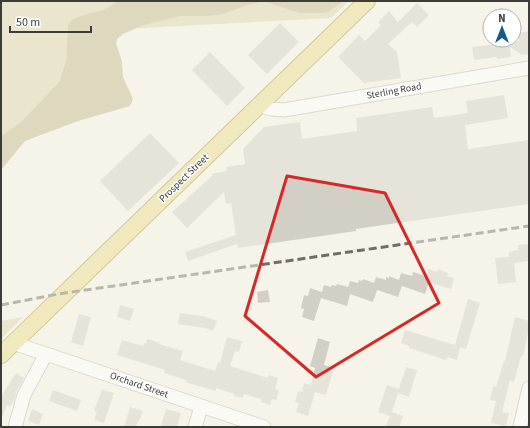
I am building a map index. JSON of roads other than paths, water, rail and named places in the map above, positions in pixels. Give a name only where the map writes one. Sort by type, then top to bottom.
[{"type":"main road","name":"Prospect Street","points":[[1,355],[367,1]]},
{"type":"street","name":"Sterling Road","points":[[259,105],[271,109],[284,110],[529,68]]},
{"type":"street","name":"Orchard Street","points":[[13,343],[264,427]]},
{"type":"street","points":[[15,427],[24,394],[46,354]]},
{"type":"street","points":[[520,427],[529,388]]},
{"type":"street","points":[[195,427],[201,406]]},
{"type":"railway","points":[[1,305],[58,294],[529,226]]}]
